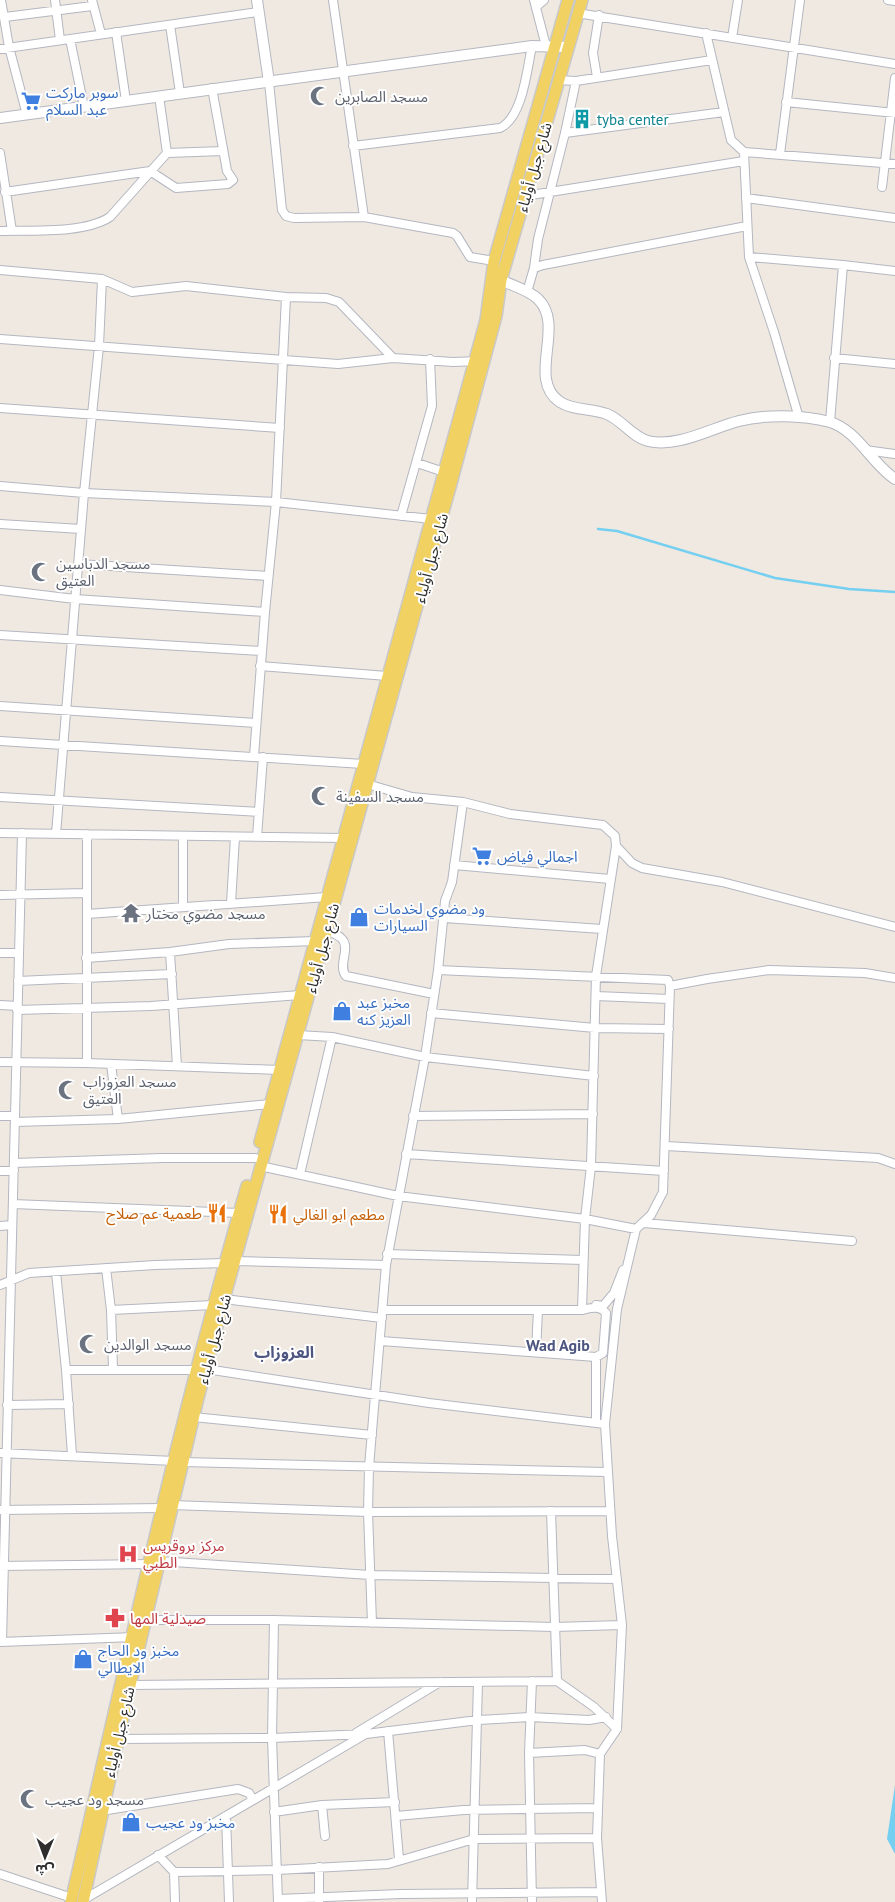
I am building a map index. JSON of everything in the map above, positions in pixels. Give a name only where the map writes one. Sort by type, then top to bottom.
[{"type":"main road","name":"شارع جبل أولياء","points":[[178,1462],[193,1417],[213,1305],[230,1262],[269,1121],[298,1035],[367,784],[479,361],[494,260],[551,46],[568,0]]},
{"type":"main road","name":"شارع جبل أولياء","points":[[269,1121],[270,1104],[279,1070],[387,676],[444,472],[479,361],[496,316],[501,280],[582,0]]},
{"type":"main road","name":"شارع جبل أولياء","points":[[77,1900],[178,1462],[201,1370],[224,1299],[239,1213],[258,1162]]},
{"type":"main road","name":"شارع جبل أولياء","points":[[77,1900],[101,1812],[130,1685],[137,1637],[145,1620],[155,1562]]},
{"type":"street","points":[[1,0],[9,47],[26,115]]},
{"type":"street","points":[[55,0],[60,40]]},
{"type":"street","points":[[257,0],[269,82],[282,210],[286,216],[294,218],[364,218],[452,233],[457,236],[470,257],[494,260]]},
{"type":"street","points":[[333,0],[364,218]]},
{"type":"street","points":[[544,0],[535,4],[551,46]]},
{"type":"street","points":[[732,38],[738,0]]},
{"type":"street","points":[[780,154],[800,0]]},
{"type":"street","points":[[888,0],[895,1]]},
{"type":"street","points":[[5,17],[92,3],[102,34]]},
{"type":"street","points":[[0,48],[258,12]]},
{"type":"street","points":[[577,13],[599,15],[895,64]]},
{"type":"street","points":[[597,78],[593,53],[599,15]]},
{"type":"street","points":[[170,25],[180,93]]},
{"type":"street","points":[[116,32],[126,101]]},
{"type":"street","points":[[706,33],[731,140],[744,152],[895,164]]},
{"type":"street","points":[[70,39],[84,106]]},
{"type":"street","points":[[353,146],[500,128],[508,124],[519,104],[532,46]]},
{"type":"street","points":[[0,118],[532,46],[567,47]]},
{"type":"street","points":[[558,80],[576,81],[712,60]]},
{"type":"street","points":[[882,187],[895,78]]},
{"type":"street","points":[[527,292],[576,81]]},
{"type":"street","points":[[6,192],[150,171],[176,188],[228,184],[233,180],[227,171],[212,88]]},
{"type":"street","points":[[159,96],[167,154]]},
{"type":"street","points":[[786,102],[892,113]]},
{"type":"street","points":[[565,132],[724,112]]},
{"type":"street","points":[[0,231],[99,224],[110,217],[167,154],[223,151]]},
{"type":"street","points":[[0,152],[12,231]]},
{"type":"street","points":[[744,152],[749,258],[774,332],[799,418]]},
{"type":"street","points":[[526,196],[744,161]]},
{"type":"street","points":[[746,198],[895,218]]},
{"type":"street","points":[[534,268],[747,226]]},
{"type":"street","points":[[749,258],[895,271]]},
{"type":"street","points":[[830,422],[843,265]]},
{"type":"street","points":[[0,270],[102,279],[132,292],[186,286],[286,297],[326,298],[339,302],[393,358]]},
{"type":"street","points":[[56,834],[84,493],[99,346],[102,279]]},
{"type":"street","points":[[501,280],[538,299],[544,308],[548,333],[546,380],[550,392],[565,404],[607,414],[620,421],[637,436],[649,441],[679,439],[753,418],[799,418],[830,422],[845,431],[895,479]]},
{"type":"street","points":[[254,756],[261,651],[276,502],[286,297]]},
{"type":"street","points":[[0,339],[338,364],[393,358],[453,362],[479,361]]},
{"type":"street","points":[[834,358],[895,364]]},
{"type":"street","points":[[400,516],[417,463],[432,406],[430,359]]},
{"type":"street","points":[[0,408],[280,428]]},
{"type":"street","points":[[865,450],[895,454]]},
{"type":"street","points":[[417,463],[444,472]]},
{"type":"street","points":[[0,486],[84,493],[276,502],[431,519]]},
{"type":"street","points":[[0,524],[81,529]]},
{"type":"street","points":[[78,564],[268,576]]},
{"type":"street","points":[[0,590],[75,599],[265,612]]},
{"type":"street","points":[[0,635],[261,651]]},
{"type":"street","points":[[260,666],[387,676]]},
{"type":"street","points":[[0,706],[256,723]]},
{"type":"street","points":[[0,741],[363,764]]},
{"type":"street","points":[[257,837],[263,757]]},
{"type":"street","points":[[367,784],[412,797],[463,802],[510,814],[603,825],[615,836],[616,846],[596,976],[591,1166],[585,1219],[582,1308]]},
{"type":"street","points":[[0,797],[258,812]]},
{"type":"street","points":[[372,1622],[368,1512],[369,1467],[387,1254],[425,1057],[438,970],[445,901],[452,882],[463,802]]},
{"type":"street","points":[[0,833],[343,838]]},
{"type":"street","points":[[22,833],[13,1204],[10,1282],[4,1342],[1,1642],[137,1637]]},
{"type":"street","points":[[87,834],[87,1062]]},
{"type":"street","points":[[183,836],[183,907]]},
{"type":"street","points":[[231,903],[235,837]]},
{"type":"street","points":[[616,846],[632,862],[642,868],[722,882],[895,927]]},
{"type":"street","points":[[454,865],[610,879]]},
{"type":"street","points":[[0,895],[87,893]]},
{"type":"street","points":[[87,914],[326,897]]},
{"type":"street","points":[[444,918],[602,929]]},
{"type":"street","points":[[327,930],[342,938],[345,943],[342,970],[346,976],[434,994]]},
{"type":"street","points":[[86,958],[170,952],[229,944],[315,941]]},
{"type":"street","points":[[170,952],[177,1066]]},
{"type":"street","points":[[0,953],[19,953]]},
{"type":"street","points":[[438,970],[663,979],[668,980],[670,986],[666,1146],[662,1192],[657,1206],[644,1223],[636,1229],[628,1261],[614,1330],[605,1424],[606,1472],[622,1625],[617,1729],[600,1754],[597,1838],[602,1902]]},
{"type":"street","points":[[670,986],[707,978],[769,970],[865,973],[895,978]]},
{"type":"street","points":[[18,981],[172,974]]},
{"type":"street","points":[[0,1005],[17,1008],[86,1008],[174,1004],[300,994]]},
{"type":"street","points":[[596,996],[669,999]]},
{"type":"street","points":[[431,1013],[595,1028],[669,1029]]},
{"type":"street","points":[[298,1035],[332,1036],[425,1057],[594,1076]]},
{"type":"street","points":[[300,1174],[332,1036]]},
{"type":"street","points":[[0,1062],[87,1062],[279,1070]]},
{"type":"street","points":[[111,1064],[118,1119]]},
{"type":"street","points":[[0,1116],[15,1119],[118,1119],[270,1104]]},
{"type":"street","points":[[413,1116],[592,1114]]},
{"type":"street","points":[[666,1146],[878,1158],[895,1164]]},
{"type":"street","points":[[406,1154],[664,1171]]},
{"type":"street","points":[[0,1171],[14,1167],[162,1158],[258,1162],[300,1174],[398,1196],[585,1219],[636,1229]]},
{"type":"street","points":[[13,1204],[239,1213]]},
{"type":"street","points":[[644,1223],[852,1241]]},
{"type":"street","points":[[0,1226],[12,1225]]},
{"type":"street","points":[[387,1254],[583,1260]]},
{"type":"street","points":[[582,1308],[603,1306],[609,1300],[628,1261]]},
{"type":"street","points":[[0,1285],[24,1274],[106,1268],[230,1262],[386,1265]]},
{"type":"street","points":[[106,1268],[111,1310],[113,1370]]},
{"type":"street","points":[[56,1272],[72,1455]]},
{"type":"street","points":[[224,1299],[382,1314],[593,1307],[603,1309],[606,1313],[603,1353],[596,1357],[380,1341]]},
{"type":"street","points":[[111,1310],[213,1305]]},
{"type":"street","points":[[536,1352],[538,1310]]},
{"type":"street","points":[[596,1357],[596,1423]]},
{"type":"street","points":[[66,1370],[201,1370],[428,1403],[605,1424]]},
{"type":"street","points":[[4,1400],[69,1404]]},
{"type":"street","points":[[193,1417],[372,1434]]},
{"type":"street","points":[[4,1453],[72,1455],[178,1462],[606,1472]]},
{"type":"street","points":[[3,1510],[167,1507],[368,1512],[610,1511]]},
{"type":"street","points":[[551,1511],[557,1681]]},
{"type":"street","points":[[2,1566],[155,1562],[370,1575],[617,1579]]},
{"type":"street","points":[[145,1620],[274,1620],[554,1627],[622,1625]]},
{"type":"street","points":[[274,1620],[272,1738],[278,1900],[472,1893],[601,1892]]},
{"type":"street","points":[[532,1681],[529,1753],[532,1902]]},
{"type":"street","points":[[130,1685],[557,1681],[606,1717],[617,1729]]},
{"type":"street","points":[[354,1734],[441,1682]]},
{"type":"street","points":[[472,1902],[478,1682]]},
{"type":"street","points":[[117,1739],[272,1738],[366,1734],[478,1720],[530,1717],[589,1720],[606,1717]]},
{"type":"street","points":[[388,1731],[399,1860]]},
{"type":"street","points":[[0,1874],[77,1900],[273,1790],[366,1734]]},
{"type":"street","points":[[529,1753],[585,1750],[600,1754]]},
{"type":"street","points":[[101,1812],[238,1789],[249,1793],[253,1800]]},
{"type":"street","points":[[274,1812],[322,1805],[395,1802]]},
{"type":"street","points":[[322,1805],[325,1836]]},
{"type":"street","points":[[396,1816],[474,1810],[598,1808]]},
{"type":"street","points":[[226,1816],[230,1902]]},
{"type":"street","points":[[174,1872],[277,1870],[388,1864],[474,1839],[597,1838]]},
{"type":"street","points":[[158,1855],[174,1872],[175,1902]]},
{"type":"street","points":[[319,1867],[319,1900]]},
{"type":"water","points":[[895,1785],[895,1854],[887,1839]]},
{"type":"waterway","points":[[598,529],[617,531],[775,578],[849,589],[895,592]]},
{"type":"place","name":"مسجد الصابرين","points":[[320,96]]},
{"type":"place","name":"سوبر ماركت عبد السلام","points":[[31,101]]},
{"type":"place","name":"tyba center","points":[[582,119]]},
{"type":"place","name":"مسجد الدباسين العتيق","points":[[41,572]]},
{"type":"place","name":"مسجد السفينة","points":[[321,796]]},
{"type":"place","name":"اجمالي فياض","points":[[482,856]]},
{"type":"place","name":"مسجد مضوي مختار","points":[[131,913]]},
{"type":"place","name":"ود مضوي لخدمات السيارات","points":[[359,917]]},
{"type":"place","name":"مخبز عبد العزيز كنه","points":[[342,1011]]},
{"type":"place","name":"مسجد العزوزاب العتيق","points":[[68,1090]]},
{"type":"place","name":"طعمية عم صلاح","points":[[217,1213]]},
{"type":"place","name":"مطعم ابو الغالي","points":[[278,1214]]},
{"type":"place","name":"مسجد الوالدين","points":[[89,1344]]},
{"type":"place","name":"مركز بروقريس الطبي","points":[[128,1554]]},
{"type":"place","name":"صيدلية المها","points":[[115,1618]]},
{"type":"place","name":"مخبز ود الحاج الايطالي","points":[[83,1659]]},
{"type":"place","name":"مسجد ود عجيب","points":[[30,1799]]},
{"type":"place","name":"مخبز ود عجيب","points":[[131,1822]]},
{"type":"district","name":"Wad Agib","points":[[558,1345]]},
{"type":"district","name":"العزوزاب","points":[[284,1352]]}]
